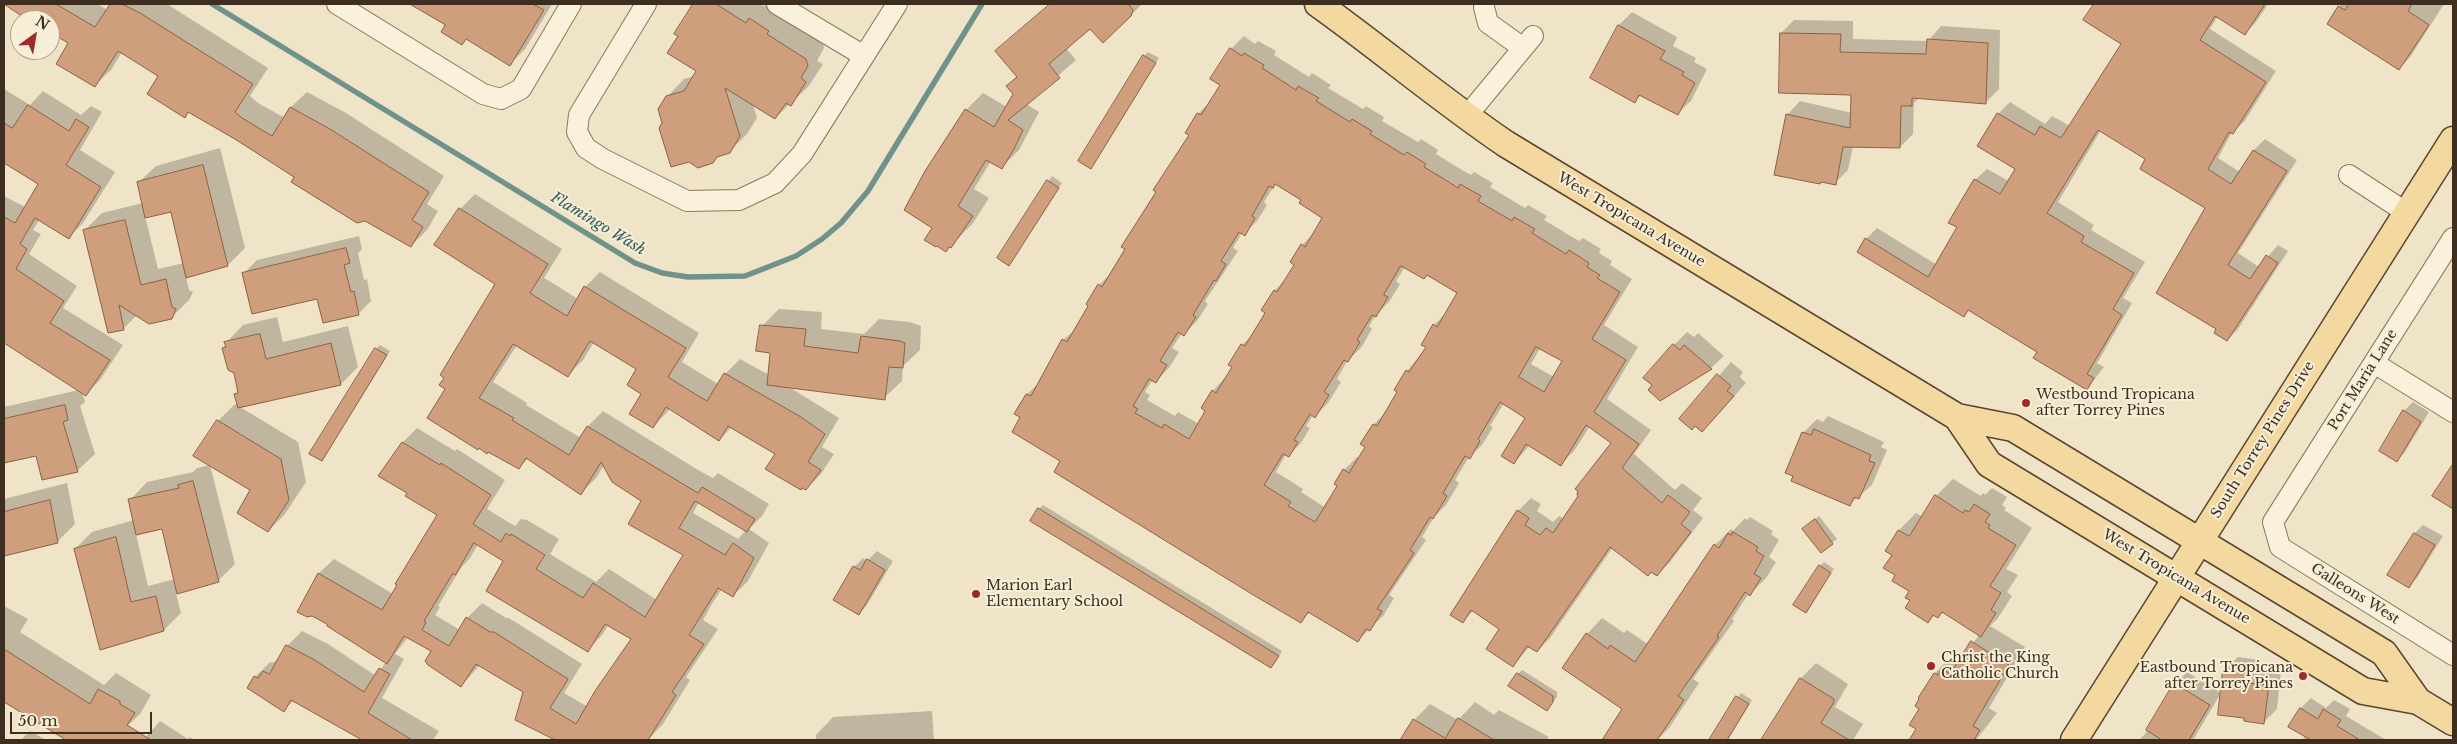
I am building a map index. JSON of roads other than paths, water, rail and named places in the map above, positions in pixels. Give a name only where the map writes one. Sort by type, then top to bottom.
[{"type":"main road","name":"West Tropicana Avenue","points":[[1318,4],[1466,117],[1506,144],[1957,417],[2013,428],[2384,653],[2418,700],[2453,722]]},
{"type":"main road","name":"South Torrey Pines Drive","points":[[2074,740],[2453,140]]},
{"type":"main road","name":"West Tropicana Avenue","points":[[1957,417],[1989,464],[2363,691],[2418,700]]},
{"type":"street","points":[[347,6],[483,94],[501,99],[521,90],[571,4]]},
{"type":"street","points":[[646,4],[579,115],[577,132],[586,148],[603,159],[687,200],[739,200],[775,183],[802,154],[897,4]]},
{"type":"street","points":[[777,4],[864,56]]},
{"type":"street","points":[[1466,117],[1528,42],[1488,23],[1484,7]]},
{"type":"street","points":[[2348,175],[2406,213]]},
{"type":"street","name":"Port Maria Lane","points":[[2273,522],[2453,238]]},
{"type":"street","points":[[2374,363],[2453,412]]},
{"type":"street","name":"Galleons West","points":[[2273,522],[2280,547],[2453,655]]},
{"type":"waterway","name":"Flamingo Wash","points":[[212,4],[635,263],[662,273],[688,277],[745,276],[796,256],[822,239],[841,223],[868,191],[982,4]]},
{"type":"place","name":"Westbound Tropicana after Torrey Pines","points":[[2026,403]]},
{"type":"place","name":"Marion Earl Elementary School","points":[[976,594]]},
{"type":"place","name":"Christ the King Catholic Church","points":[[1931,666]]},
{"type":"place","name":"Eastbound Tropicana after Torrey Pines","points":[[2303,676]]}]
